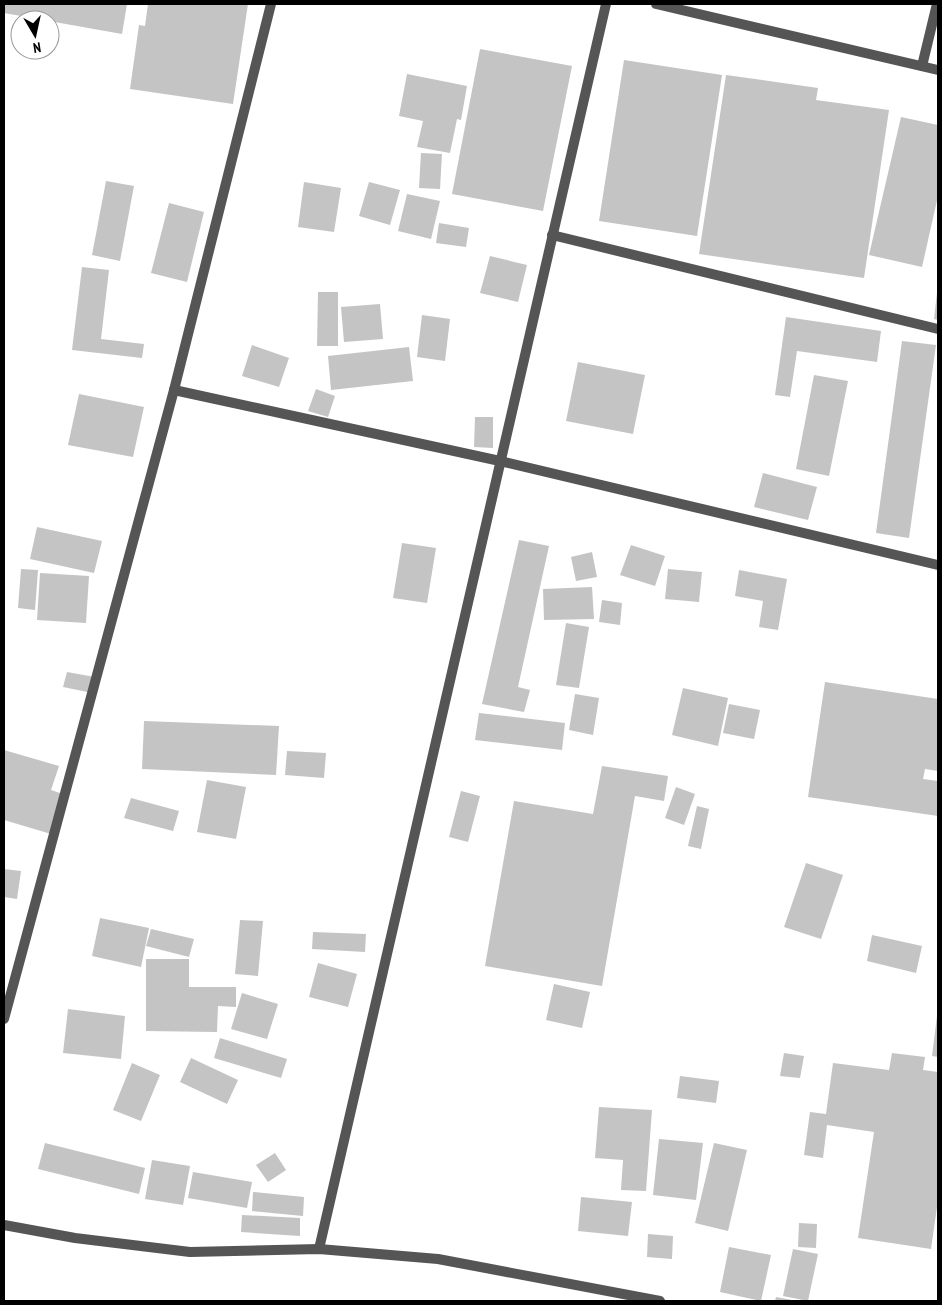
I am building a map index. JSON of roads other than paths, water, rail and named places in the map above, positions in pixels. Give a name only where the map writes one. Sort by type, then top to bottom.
[{"type":"street","points":[[4,1019],[174,390],[270,4]]},
{"type":"street","points":[[319,1249],[606,4]]},
{"type":"street","points":[[656,4],[938,70]]},
{"type":"street","points":[[922,66],[937,4]]},
{"type":"street","points":[[552,235],[938,329]]},
{"type":"street","points":[[174,390],[500,461],[938,565]]},
{"type":"street","points":[[4,1225],[75,1238],[190,1252],[319,1249],[438,1259],[660,1301]]}]
